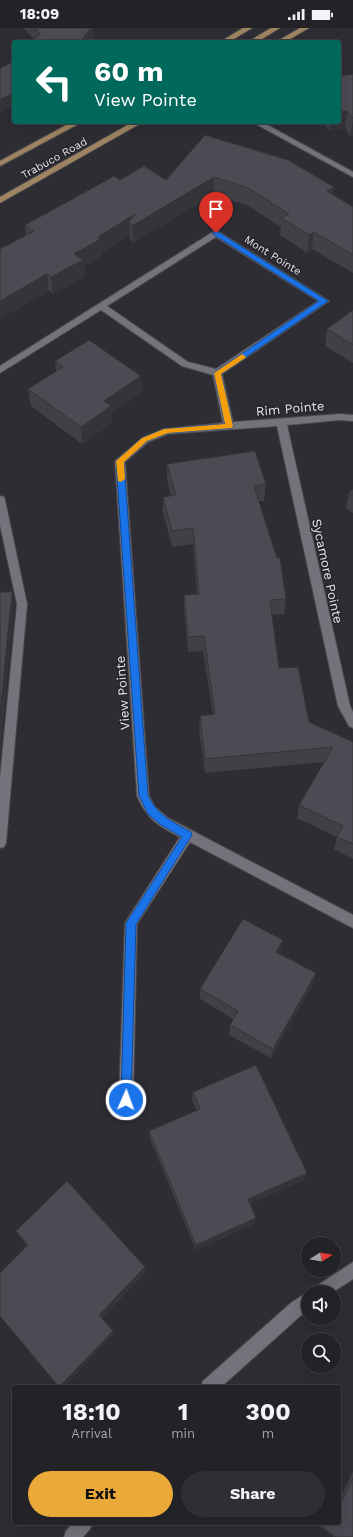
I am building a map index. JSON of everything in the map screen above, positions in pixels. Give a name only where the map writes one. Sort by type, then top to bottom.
[{"type":"main road","points":[[227,40],[248,28]]},
{"type":"main road","points":[[255,40],[276,28]]},
{"type":"main road","points":[[284,40],[305,28]]},
{"type":"main road","name":"Trabuco Road","points":[[0,164],[74,124]]},
{"type":"main road","name":"Trabuco Road","points":[[0,200],[135,124]]},
{"type":"street","points":[[260,124],[353,175]]},
{"type":"street","name":"Mont Pointe","points":[[0,370],[216,233],[324,301],[218,373]]},
{"type":"street","points":[[101,306],[185,364],[218,373],[229,426]]},
{"type":"street","name":"Rim Pointe","points":[[229,426],[353,418]]},
{"type":"street","name":"Sycamore Pointe","points":[[281,422],[344,706],[353,723]]},
{"type":"street","name":"View Pointe","points":[[229,426],[167,431],[144,440],[120,461],[143,796],[151,811],[164,822],[353,922]]},
{"type":"street","points":[[0,500],[22,604],[0,843]]},
{"type":"street","points":[[126,1100],[131,923],[188,835]]},
{"type":"street","points":[[330,1285],[353,1270]]},
{"type":"street","points":[[211,1385],[301,1304]]},
{"type":"street","points":[[72,1537],[82,1525]]},
{"type":"building","points":[[34,28],[91,28],[82,40],[35,40],[40,33]]},
{"type":"building","points":[[12,62],[12,94],[0,100],[0,68]]},
{"type":"building","points":[[353,74],[353,119],[347,111],[341,112],[341,76]]},
{"type":"building","points":[[205,135],[288,160],[334,187],[327,191],[353,207],[353,255],[314,232],[309,235],[281,218],[289,214],[248,188],[214,177],[132,226],[129,222],[135,214],[98,237],[101,239],[74,254],[83,260],[51,277],[47,274],[0,301],[0,249],[34,231],[25,225],[114,176],[120,180],[144,166],[166,180]]},
{"type":"building","points":[[353,310],[353,345],[327,329]]},
{"type":"building","points":[[89,340],[141,376],[104,401],[111,406],[81,427],[28,389],[63,367],[55,361]]},
{"type":"building","points":[[255,451],[266,484],[254,486],[277,558],[280,558],[286,599],[270,600],[279,668],[298,667],[309,722],[353,742],[353,844],[337,837],[343,826],[299,805],[333,747],[205,759],[200,716],[215,714],[204,636],[188,637],[184,595],[199,594],[193,528],[172,531],[163,497],[176,495],[167,464]]},
{"type":"building","points":[[353,489],[353,495],[349,492]]},
{"type":"building","points":[[0,592],[12,592],[0,714]]},
{"type":"building","points":[[243,919],[283,940],[276,952],[316,973],[273,1049],[230,1025],[238,1011],[200,989]]},
{"type":"building","points":[[256,1065],[307,1173],[248,1199],[256,1218],[196,1245],[149,1131],[200,1109],[193,1092]]},
{"type":"building","points":[[67,1181],[145,1267],[99,1315],[113,1331],[61,1385],[57,1385],[0,1316],[0,1273],[28,1245],[16,1231]]},
{"type":"building","points":[[353,1478],[353,1537],[336,1537],[320,1525],[341,1525],[341,1500],[342,1501]]},
{"type":"slow traffic","points":[[121,479],[120,461],[144,440],[167,431],[229,426],[218,373],[242,357]]},
{"type":"route","points":[[126,1100],[131,923],[188,835],[164,822],[151,811],[143,796],[120,461],[144,440],[167,431],[229,426],[218,373],[324,301],[216,233]]}]
